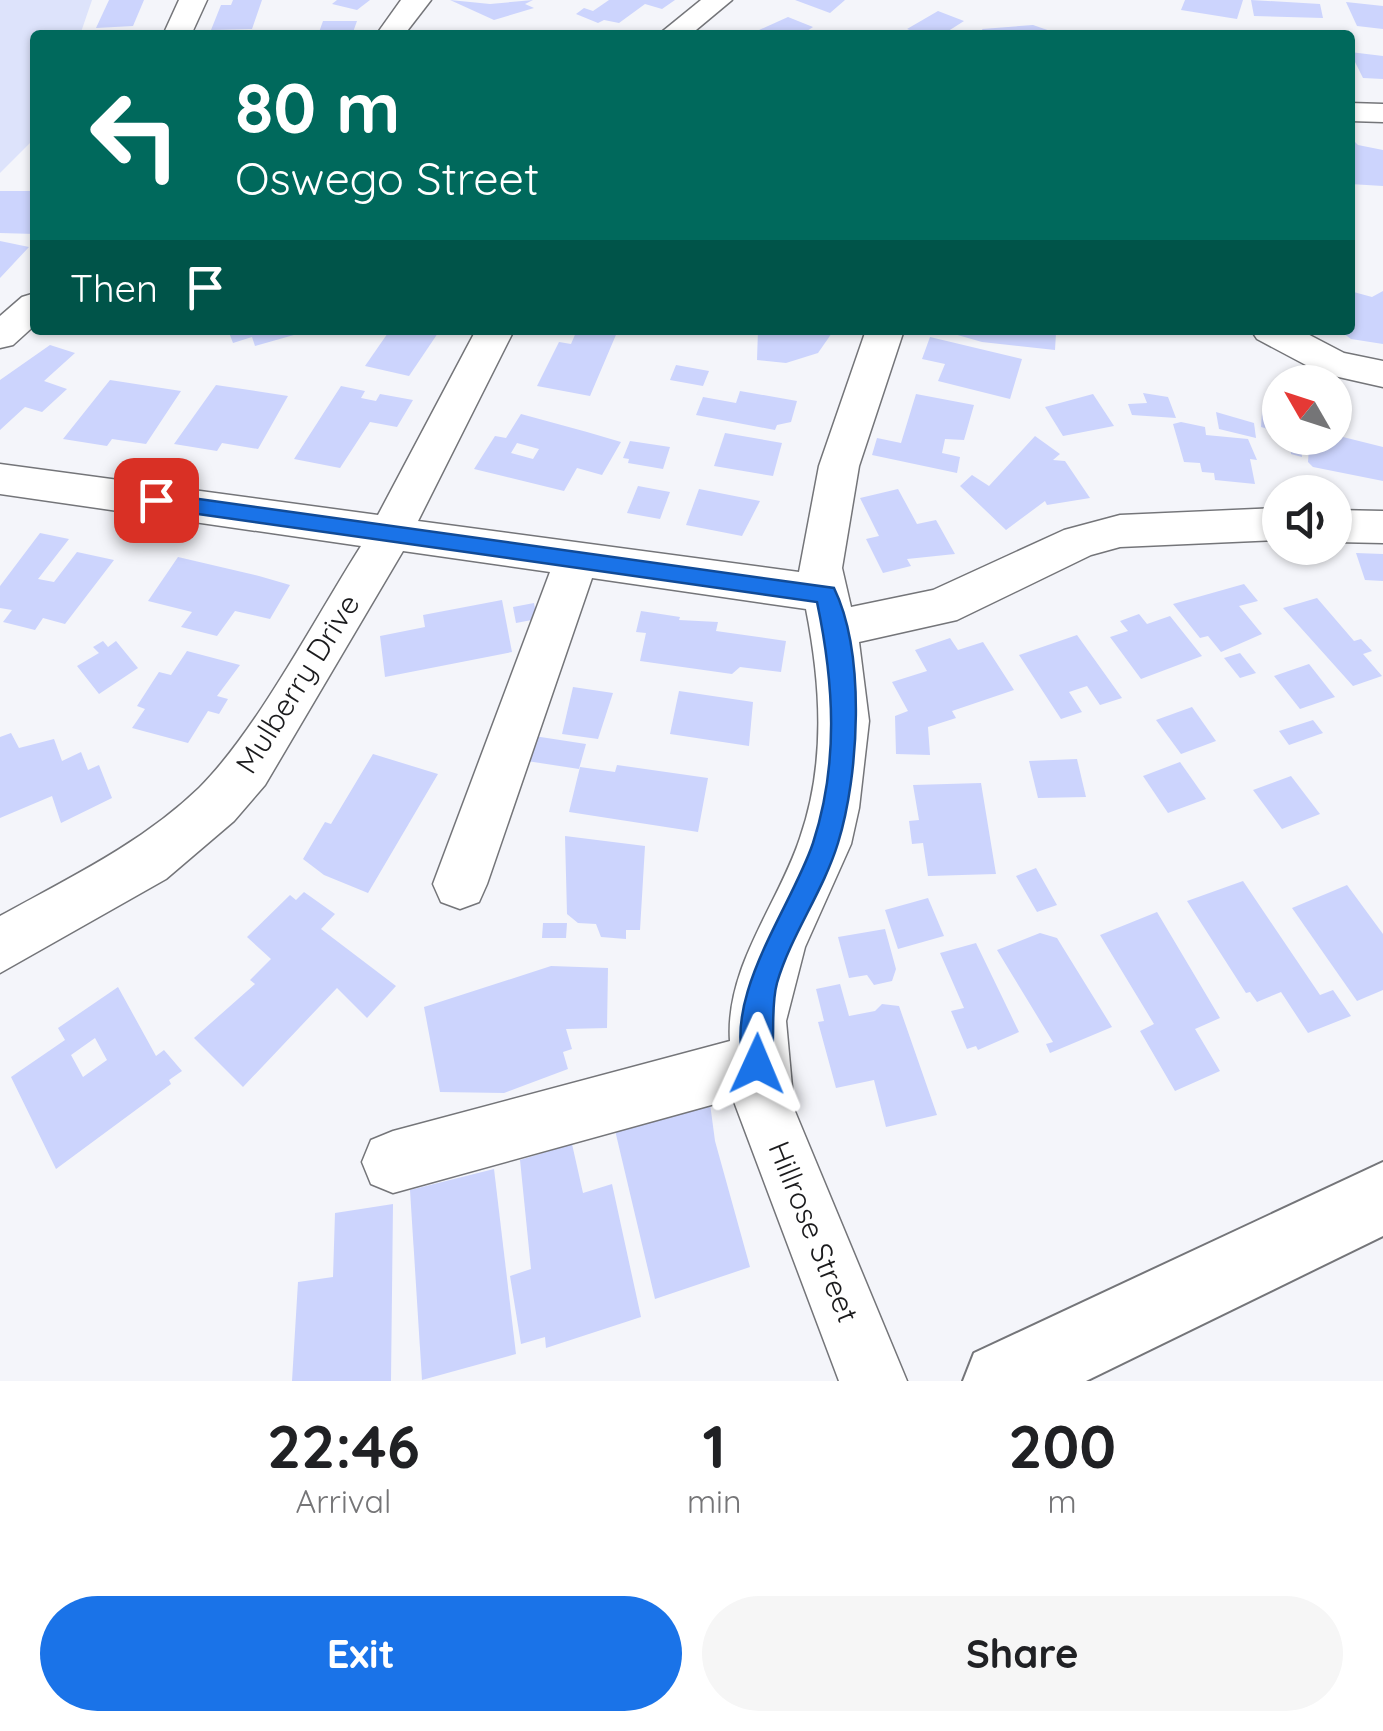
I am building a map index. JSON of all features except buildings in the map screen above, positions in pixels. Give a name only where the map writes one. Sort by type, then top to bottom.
[{"type":"main road","points":[[1045,1371],[1383,1198]]},
{"type":"street","points":[[179,30],[193,0]]},
{"type":"street","points":[[393,30],[401,15],[417,0]]},
{"type":"street","points":[[679,30],[718,0]]},
{"type":"street","points":[[1355,112],[1383,113]]},
{"type":"street","points":[[0,336],[30,309]]},
{"type":"street","name":"Mulberry Drive","points":[[0,946],[148,862],[216,805],[247,770],[392,532],[406,494],[492,335]]},
{"type":"street","name":"Hillrose Street","points":[[873,1381],[764,1110],[757,1064],[757,1020],[764,981],[825,844],[840,772],[845,721],[820,568],[835,481],[883,335]]},
{"type":"street","points":[[1279,335],[1334,364],[1383,374]]},
{"type":"street","points":[[0,479],[577,559],[830,612],[941,607],[1080,542],[1120,531],[1262,525]]},
{"type":"street","points":[[1352,526],[1383,527]]},
{"type":"street","points":[[460,884],[577,559]]},
{"type":"street","points":[[394,1162],[757,1064]]},
{"type":"shaded area","points":[[0,0],[92,0],[82,30],[30,30],[30,143],[0,173]]},
{"type":"route","points":[[156,500],[827,594],[842,666],[845,721],[840,772],[825,844],[764,981],[757,1020],[757,1064]]}]
